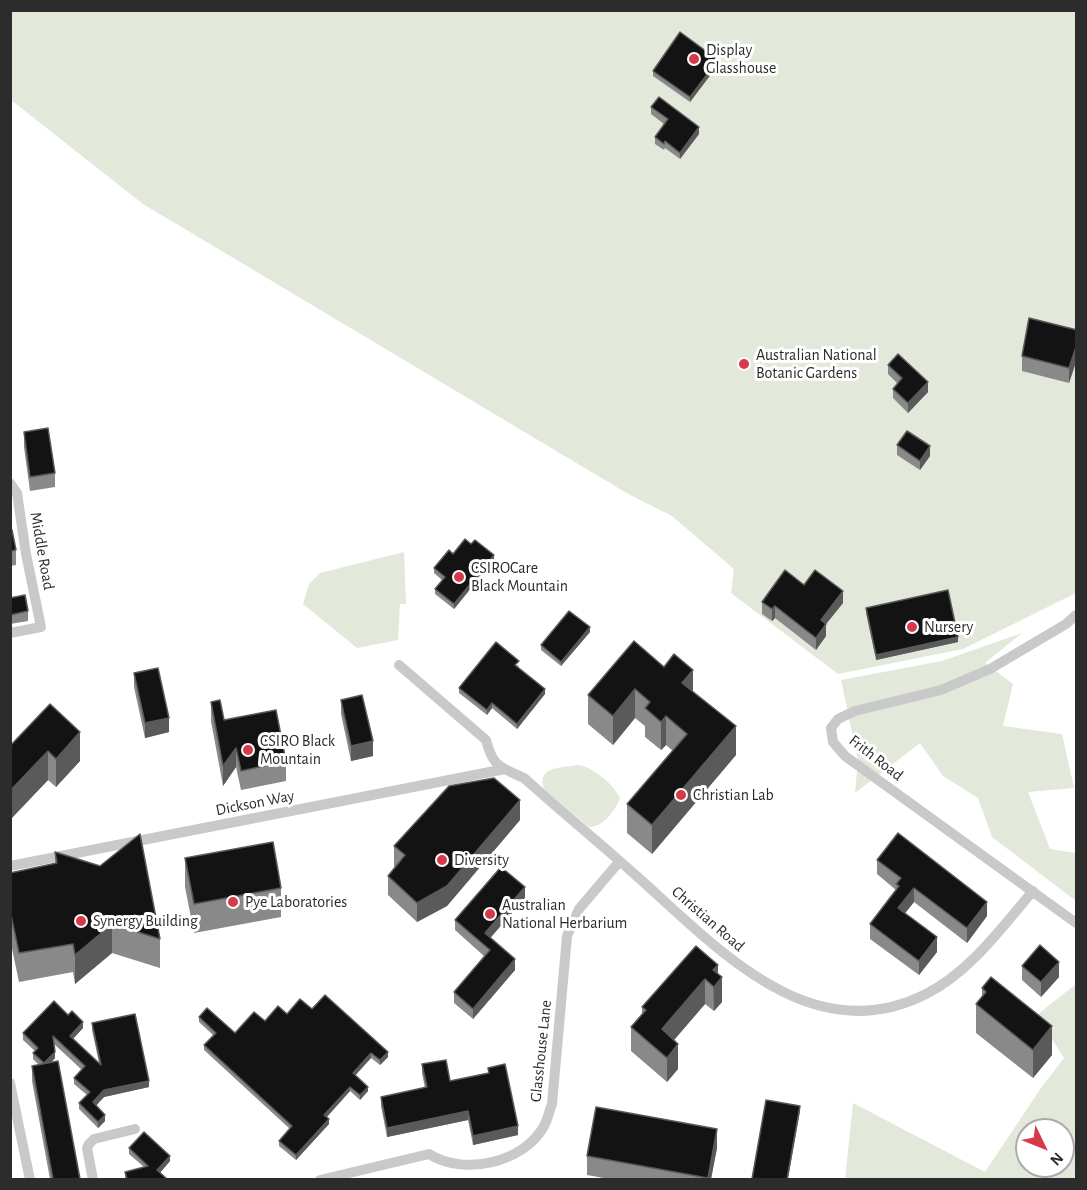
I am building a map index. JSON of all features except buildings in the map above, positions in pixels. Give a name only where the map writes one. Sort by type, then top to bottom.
[{"type":"street","name":"Middle Road","points":[[10,483],[17,493],[26,554],[41,627],[10,633]]},
{"type":"street","name":"Frith Road","points":[[1077,615],[1066,624],[990,669],[941,690],[855,711],[838,719],[831,728],[833,742],[845,756],[1077,923]]},
{"type":"street","name":"Christian Road","points":[[399,665],[486,740],[491,759],[524,778],[731,960],[758,978],[804,1002],[828,1009],[853,1011],[903,1004],[926,994],[948,980],[989,942],[1033,891]]},
{"type":"street","name":"Dickson Way","points":[[10,866],[506,769]]},
{"type":"street","name":"Glasshouse Lane","points":[[320,1179],[429,1154],[453,1164],[483,1164],[511,1155],[534,1138],[544,1126],[552,1104],[567,936],[579,909],[619,862]]},
{"type":"street","points":[[10,1083],[30,1179]]},
{"type":"street","points":[[93,1179],[87,1148],[89,1144],[94,1139],[135,1129]]},
{"type":"shaded area","name":"Australian National Botanic Gardens","points":[[10,11],[1076,11],[1076,593],[963,649],[838,674],[731,593],[734,569],[672,516],[630,495],[143,204],[11,100]]},
{"type":"shaded area","points":[[404,552],[406,604],[400,604],[398,640],[357,648],[303,604],[309,584],[320,573]]},
{"type":"shaded area","points":[[1022,633],[985,663],[1013,684],[1003,726],[1062,734],[1074,788],[1028,792],[1050,849],[1076,853],[1076,901],[992,837],[978,798],[943,776],[920,743],[855,793],[858,760],[841,680],[942,661]]},
{"type":"shaded area","points":[[578,765],[602,777],[620,798],[608,817],[594,827],[589,827],[544,789],[543,781],[547,772]]},
{"type":"shaded area","points":[[1076,984],[1076,1179],[845,1180],[853,1103],[985,1172],[1015,1127],[1015,1178],[1075,1178],[1075,1118],[1021,1118],[1064,1058],[1037,1015]]},
{"type":"place","name":"Display Glasshouse","points":[[694,59]]},
{"type":"place","name":"Australian National Botanic Gardens","points":[[744,364]]},
{"type":"place","name":"CSIROCare Black Mountain","points":[[459,577]]},
{"type":"place","name":"Nursery","points":[[912,627]]},
{"type":"place","name":"CSIRO Black Mountain","points":[[248,750]]},
{"type":"place","name":"Christian Lab","points":[[681,795]]},
{"type":"place","name":"Diversity","points":[[442,860]]},
{"type":"place","name":"Pye Laboratories","points":[[233,902]]},
{"type":"place","name":"Australian National Herbarium","points":[[490,914]]},
{"type":"place","name":"Synergy Building","points":[[81,921]]}]
